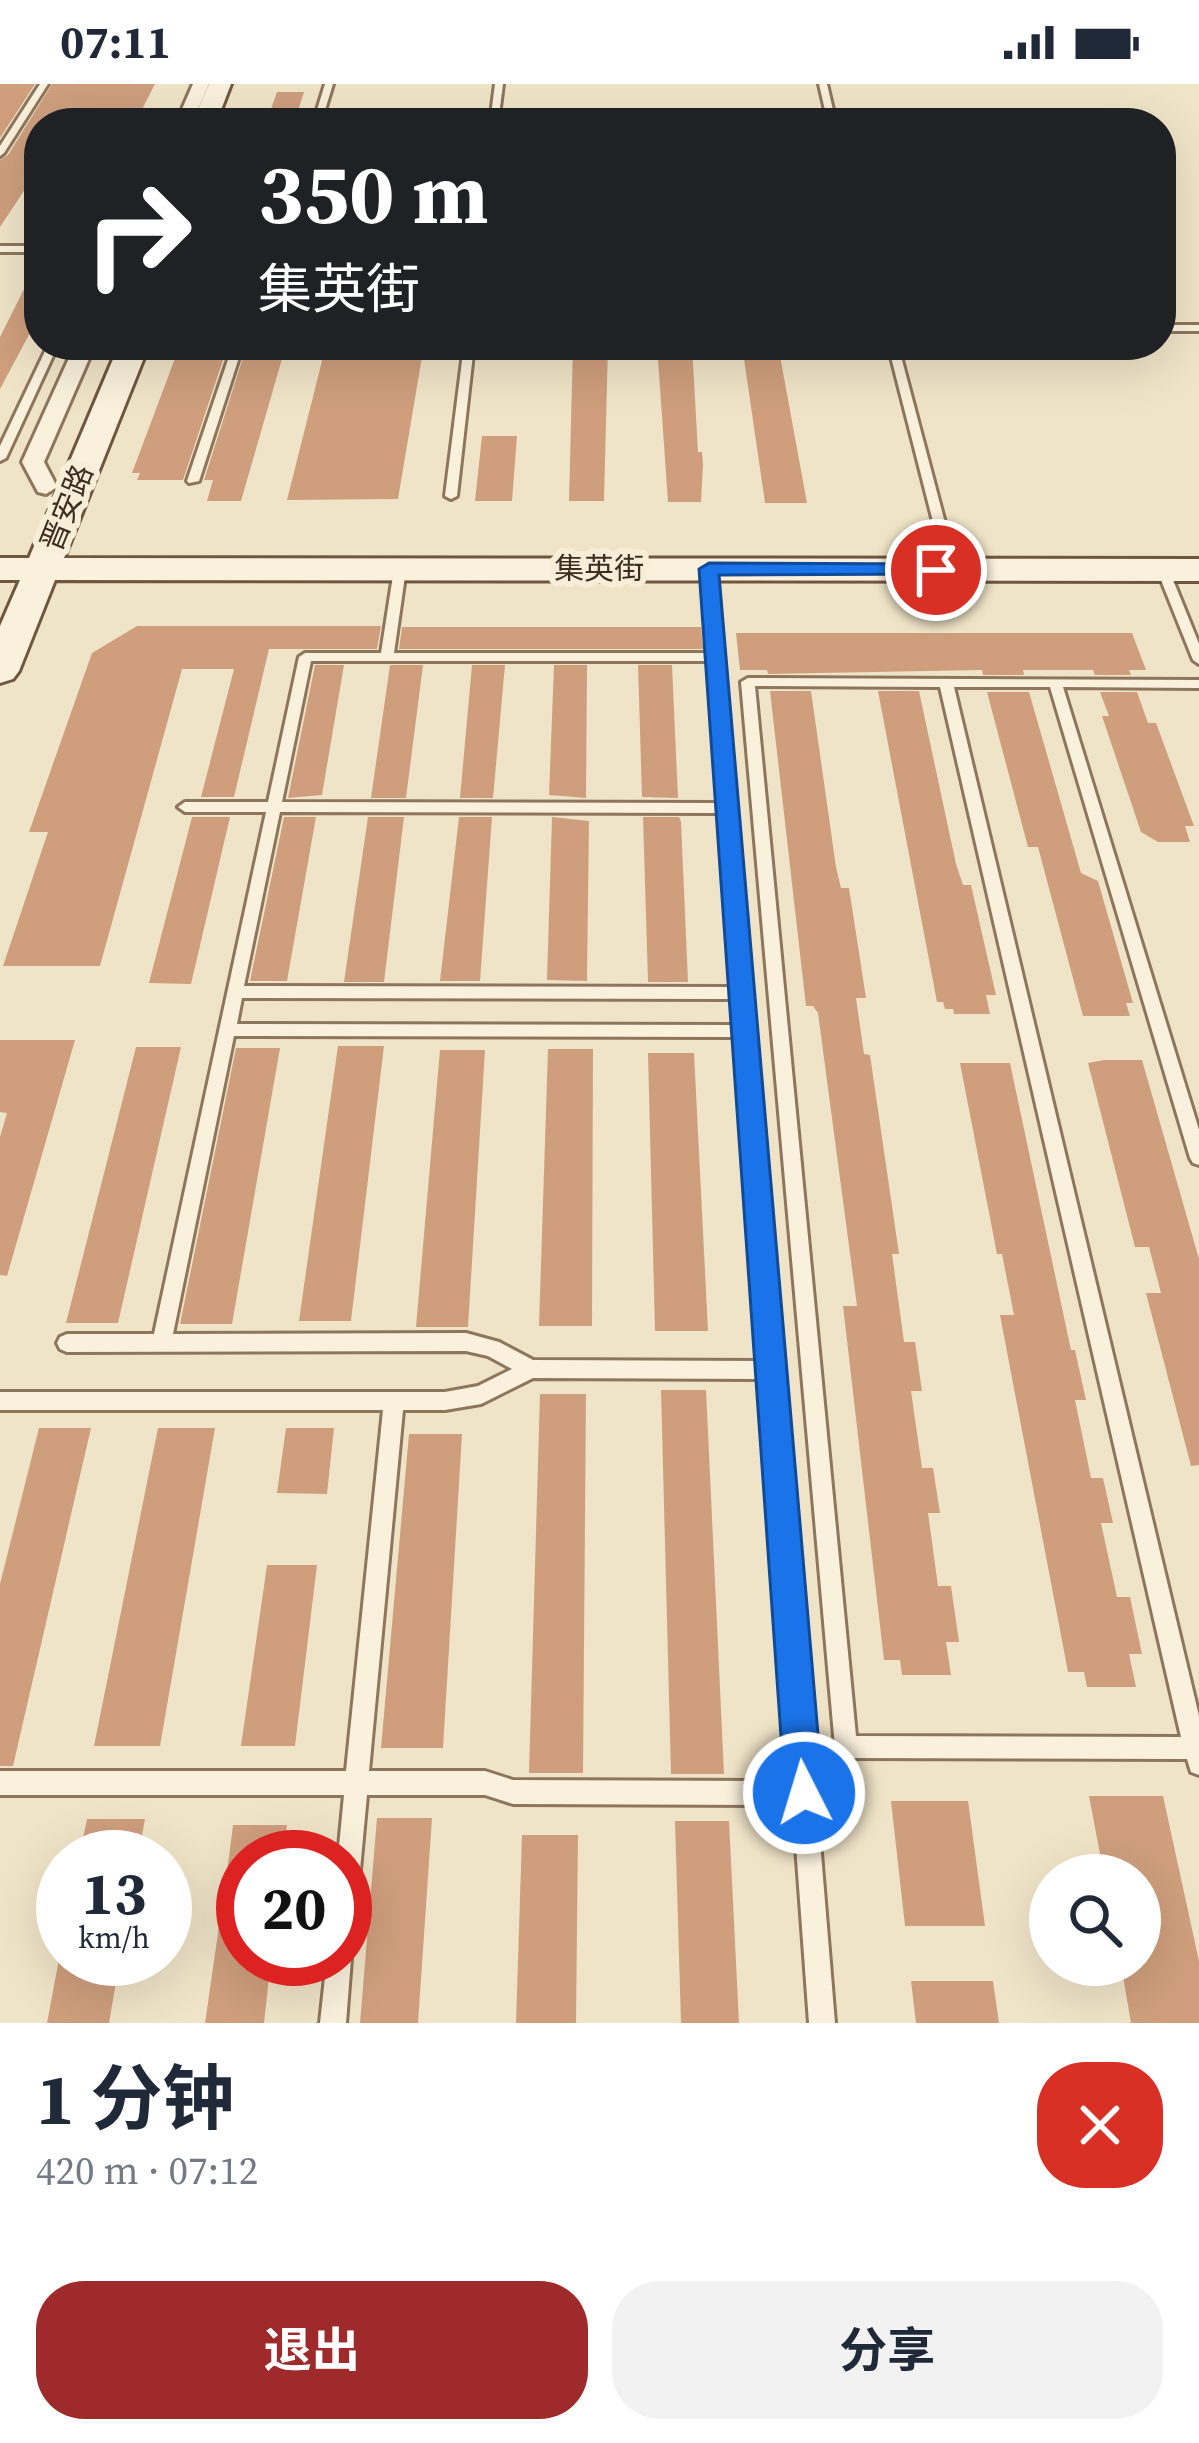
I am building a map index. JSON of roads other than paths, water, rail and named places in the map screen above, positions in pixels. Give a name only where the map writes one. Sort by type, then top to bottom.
[{"type":"main road","name":"晋安路","points":[[0,671],[16,567],[101,360]]},
{"type":"main road","name":"晋安路","points":[[16,567],[126,360]]},
{"type":"main road","name":"集英街","points":[[16,567],[1199,558]]},
{"type":"main road","name":"集英街","points":[[16,567],[1181,570]]},
{"type":"street","points":[[46,487],[33,462],[78,360]]},
{"type":"lane","points":[[0,153],[24,115]]},
{"type":"lane","points":[[0,458],[46,360]]},
{"type":"lane","points":[[193,481],[233,360]]},
{"type":"lane","points":[[451,496],[467,360]]},
{"type":"lane","points":[[896,360],[948,557]]},
{"type":"lane","points":[[387,657],[400,569]]},
{"type":"lane","points":[[709,569],[822,2023]]},
{"type":"lane","points":[[1181,570],[1199,660]]},
{"type":"lane","points":[[162,1343],[305,657],[715,657]]},
{"type":"lane","points":[[946,683],[1198,1753],[846,1747],[748,682],[1199,684]]},
{"type":"lane","points":[[1055,683],[1199,1158]]},
{"type":"lane","points":[[185,807],[727,808]]},
{"type":"lane","points":[[235,992],[741,993]]},
{"type":"lane","points":[[227,1030],[745,1031]]},
{"type":"lane","points":[[68,1343],[466,1342],[492,1348],[531,1370]]},
{"type":"lane","points":[[0,1401],[394,1401],[481,1395],[531,1370],[771,1370]]},
{"type":"lane","points":[[352,1830],[394,1401]]},
{"type":"lane","points":[[0,1783],[485,1783],[513,1792],[804,1793]]},
{"type":"lane","points":[[333,2023],[337,1986]]}]
